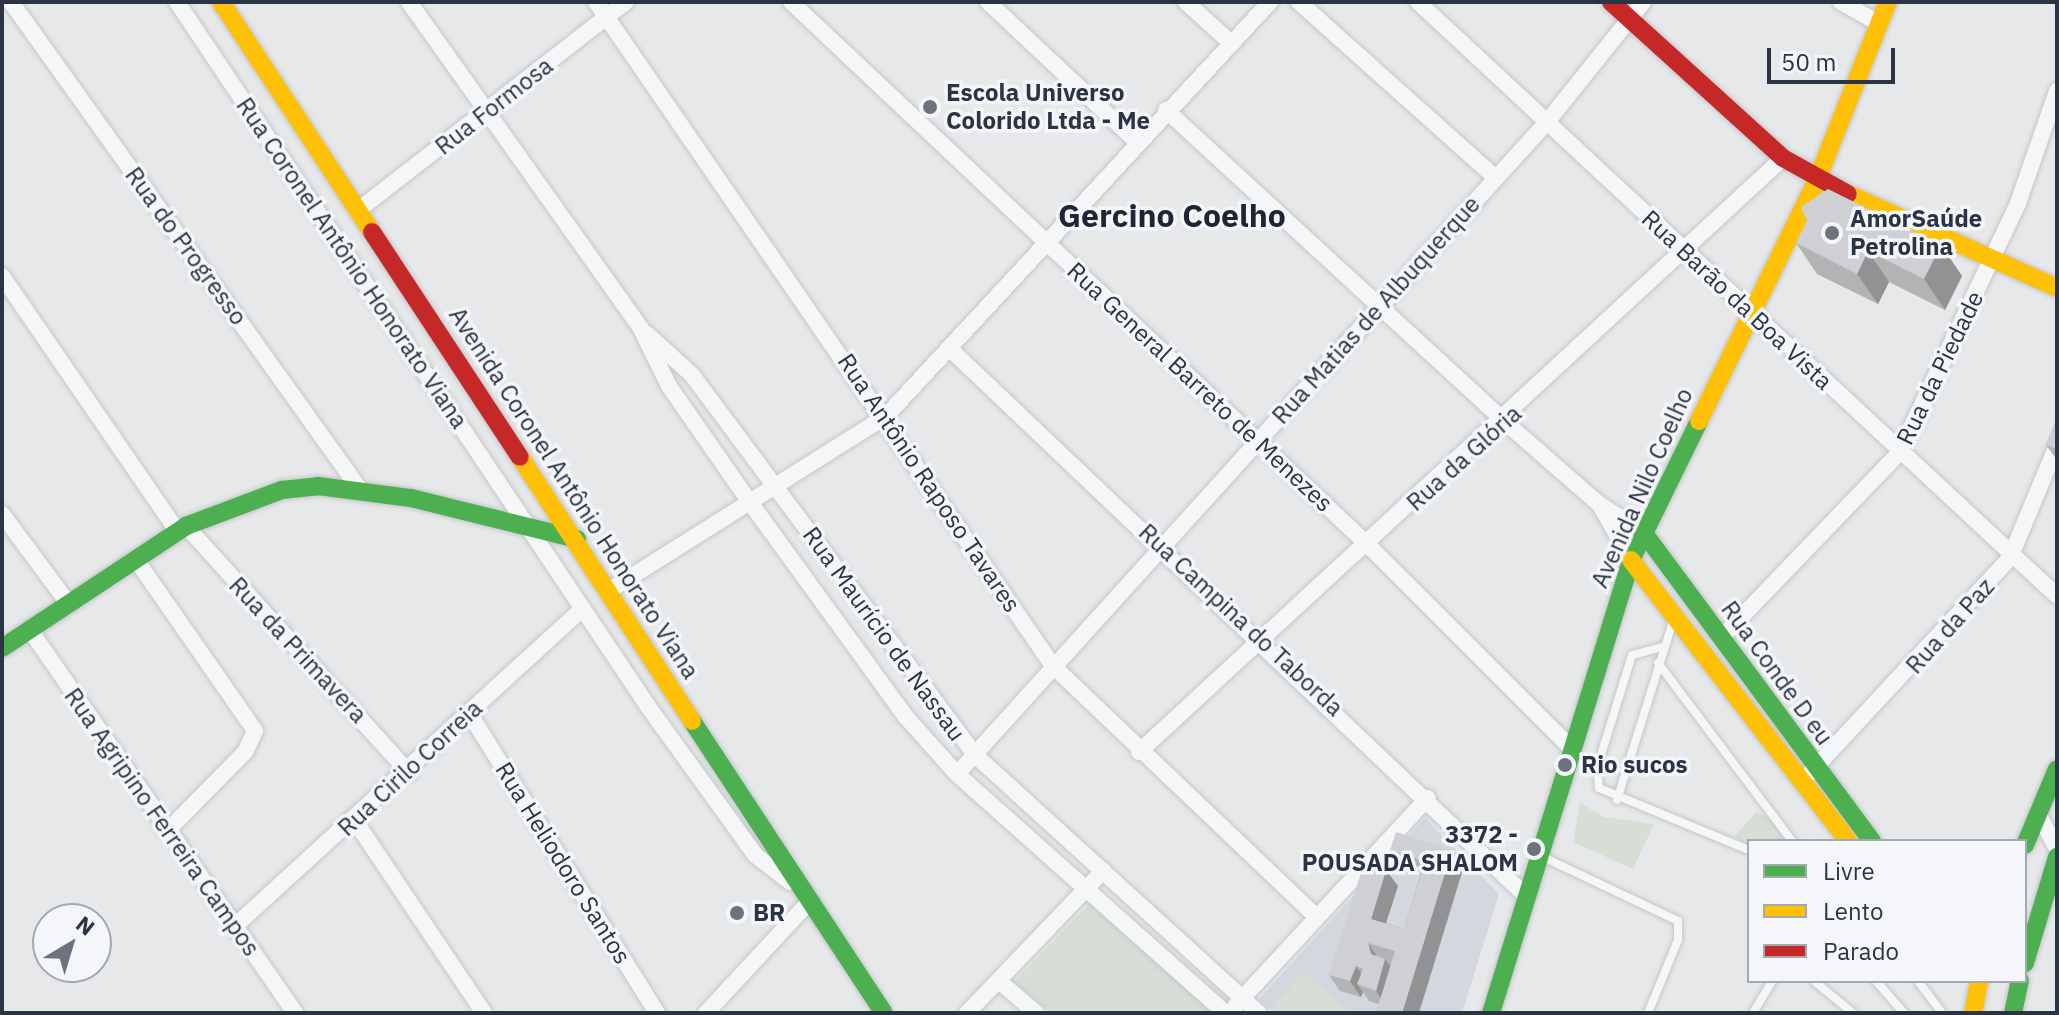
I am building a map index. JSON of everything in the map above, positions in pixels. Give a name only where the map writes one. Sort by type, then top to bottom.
[{"type":"main road","name":"Avenida Coronel Antônio Honorato Viana","points":[[222,2],[361,208],[884,1013]]},
{"type":"main road","points":[[1611,2],[1783,158],[1817,180],[2057,288]]},
{"type":"main road","name":"Avenida Nilo Coelho","points":[[1491,1013],[1527,897],[1568,745],[1631,560],[1751,309],[1817,180],[1888,2]]},
{"type":"main road","points":[[2,648],[182,529],[282,490],[361,491],[527,523],[577,539]]},
{"type":"main road","name":"Rua Conde D eu","points":[[1644,533],[1722,637],[1847,839]]},
{"type":"main road","name":"Rua Conde D eu","points":[[1631,560],[1809,774],[1870,839]]},
{"type":"main road","points":[[2027,840],[2057,769]]},
{"type":"main road","points":[[2027,956],[2057,857]]},
{"type":"main road","points":[[2013,1013],[2020,983]]},
{"type":"main road","points":[[1973,1013],[1978,987]]},
{"type":"street","name":"Rua do Progresso","points":[[11,2],[361,491]]},
{"type":"street","name":"Rua Coronel Antônio Honorato Viana","points":[[177,2],[583,608]]},
{"type":"street","points":[[191,23],[222,2]]},
{"type":"street","name":"Rua Maurício de Nassau","points":[[409,2],[641,329],[669,386],[906,717],[957,774],[1227,1013]]},
{"type":"street","name":"Rua Antônio Raposo Tavares","points":[[596,2],[886,416],[1053,666],[1139,752],[1317,917]]},
{"type":"street","name":"Rua Formosa","points":[[361,208],[626,2]]},
{"type":"street","name":"Rua General Barreto de Menezes","points":[[791,2],[1368,545],[1568,745]]},
{"type":"street","points":[[988,2],[1136,141]]},
{"type":"street","points":[[1186,2],[1231,43]]},
{"type":"street","points":[[610,590],[886,416],[1136,141],[1270,2]]},
{"type":"street","points":[[1299,2],[1495,177]]},
{"type":"street","name":"Rua Barão da Boa Vista","points":[[1418,2],[1685,254],[1751,309],[2010,558],[2057,596]]},
{"type":"street","name":"Rua Matias de Albuquerque","points":[[957,774],[1547,122],[1633,23],[1643,2]]},
{"type":"street","points":[[1841,2],[1880,24]]},
{"type":"street","name":"Rua da Piedade","points":[[1722,637],[1899,453],[1993,261],[2057,91]]},
{"type":"street","points":[[1166,110],[1505,422],[1599,504],[1644,533]]},
{"type":"street","name":"Rua da Glória","points":[[1139,752],[1505,422],[1783,158]]},
{"type":"street","name":"Rua da Primavera","points":[[2,276],[182,529],[409,773]]},
{"type":"street","name":"Rua Maurício de Nassau","points":[[641,329],[692,375],[974,754],[1259,1013]]},
{"type":"street","name":"Rua Campina do Taborda","points":[[950,349],[1265,641],[1527,897]]},
{"type":"street","name":"Rua da Paz","points":[[1809,774],[2010,558],[2057,445]]},
{"type":"street","points":[[1599,504],[1631,560]]},
{"type":"street","points":[[2,514],[68,603]]},
{"type":"street","points":[[137,561],[255,731],[245,752],[166,832]]},
{"type":"street","points":[[583,608],[647,705],[755,855],[807,896],[706,1013]]},
{"type":"street","name":"Rua Cirilo Correia","points":[[235,926],[409,773],[583,608]]},
{"type":"street","name":"Rua Agripino Ferreira Campos","points":[[30,630],[166,832],[295,1013]]},
{"type":"street","points":[[647,705],[679,700]]},
{"type":"street","name":"Rua Heliodoro Santos","points":[[469,713],[657,1013]]},
{"type":"street","points":[[1227,1013],[1428,798]]},
{"type":"street","points":[[2038,814],[2057,848]]},
{"type":"street","points":[[355,821],[484,1013]]},
{"type":"street","points":[[967,1013],[1103,871]]},
{"type":"street","points":[[1000,982],[1036,1013]]},
{"type":"lane","points":[[1617,800],[1662,647],[1675,613],[1688,592]]},
{"type":"lane","points":[[1662,647],[1632,655],[1597,768],[1599,788],[1617,800],[1747,849]]},
{"type":"lane","points":[[1658,663],[1790,839]]},
{"type":"lane","points":[[1537,854],[1678,921],[1678,940],[1648,1013]]},
{"type":"lane","points":[[1753,1013],[1771,983]]},
{"type":"lane","points":[[1816,983],[1853,1013]]},
{"type":"lane","points":[[1878,983],[1904,1013]]},
{"type":"lane","points":[[1920,983],[1942,1013]]},
{"type":"shaded area","points":[[1580,803],[1604,817],[1654,824],[1633,869],[1573,842]]},
{"type":"shaded area","points":[[1756,812],[1771,819],[1785,839],[1747,839],[1747,845],[1735,836]]},
{"type":"shaded area","points":[[1425,818],[1499,894],[1462,1013],[1275,1013],[1259,999]]},
{"type":"shaded area","points":[[1090,903],[1207,1008],[1207,1013],[1052,1013],[1014,982]]},
{"type":"shaded area","points":[[1304,972],[1350,1013],[1281,1013],[1273,1006]]},
{"type":"building","points":[[1828,189],[1941,245],[1924,279],[1868,251],[1857,274],[1796,243],[1807,221],[1801,207]]},
{"type":"building","points":[[2057,418],[2057,449],[2046,445]]},
{"type":"building","points":[[1396,832],[1452,850],[1402,1013],[1376,1013],[1395,951],[1368,943],[1371,954],[1385,959],[1376,991],[1357,984],[1363,969],[1356,966],[1350,981],[1329,975],[1364,863],[1386,870],[1371,919],[1404,929],[1425,861],[1390,850]]},
{"type":"traffic: fast","points":[[1491,1013],[1631,560],[1699,421]]},
{"type":"traffic: fast","points":[[2,648],[186,526],[282,490],[318,486],[411,498],[577,539]]},
{"type":"traffic: fast","points":[[1644,533],[1871,839]]},
{"type":"traffic: fast","points":[[692,721],[884,1013]]},
{"type":"traffic: fast","points":[[2027,840],[2057,769]]},
{"type":"traffic: fast","points":[[2027,956],[2057,857]]},
{"type":"traffic: fast","points":[[2013,1013],[2020,983]]},
{"type":"traffic: slow","points":[[221,2],[372,232]]},
{"type":"traffic: slow","points":[[1699,421],[1817,180],[1888,2]]},
{"type":"traffic: slow","points":[[1848,194],[2057,288]]},
{"type":"traffic: slow","points":[[520,457],[692,721]]},
{"type":"traffic: slow","points":[[1631,560],[1846,839]]},
{"type":"traffic: slow","points":[[1973,1013],[1979,983]]},
{"type":"traffic: jam","points":[[1611,2],[1783,158],[1848,194]]},
{"type":"traffic: jam","points":[[372,232],[520,457]]},
{"type":"place","name":"Escola Universo Colorido Ltda - Me","points":[[930,107]]},
{"type":"place","name":"AmorSaúde Petrolina","points":[[1832,233]]},
{"type":"place","name":"Rio sucos","points":[[1565,765]]},
{"type":"place","name":"3372 - POUSADA SHALOM","points":[[1534,849]]},
{"type":"place","name":"BR","points":[[737,913]]},
{"type":"district","name":"Gercino Coelho","points":[[1172,215]]}]
